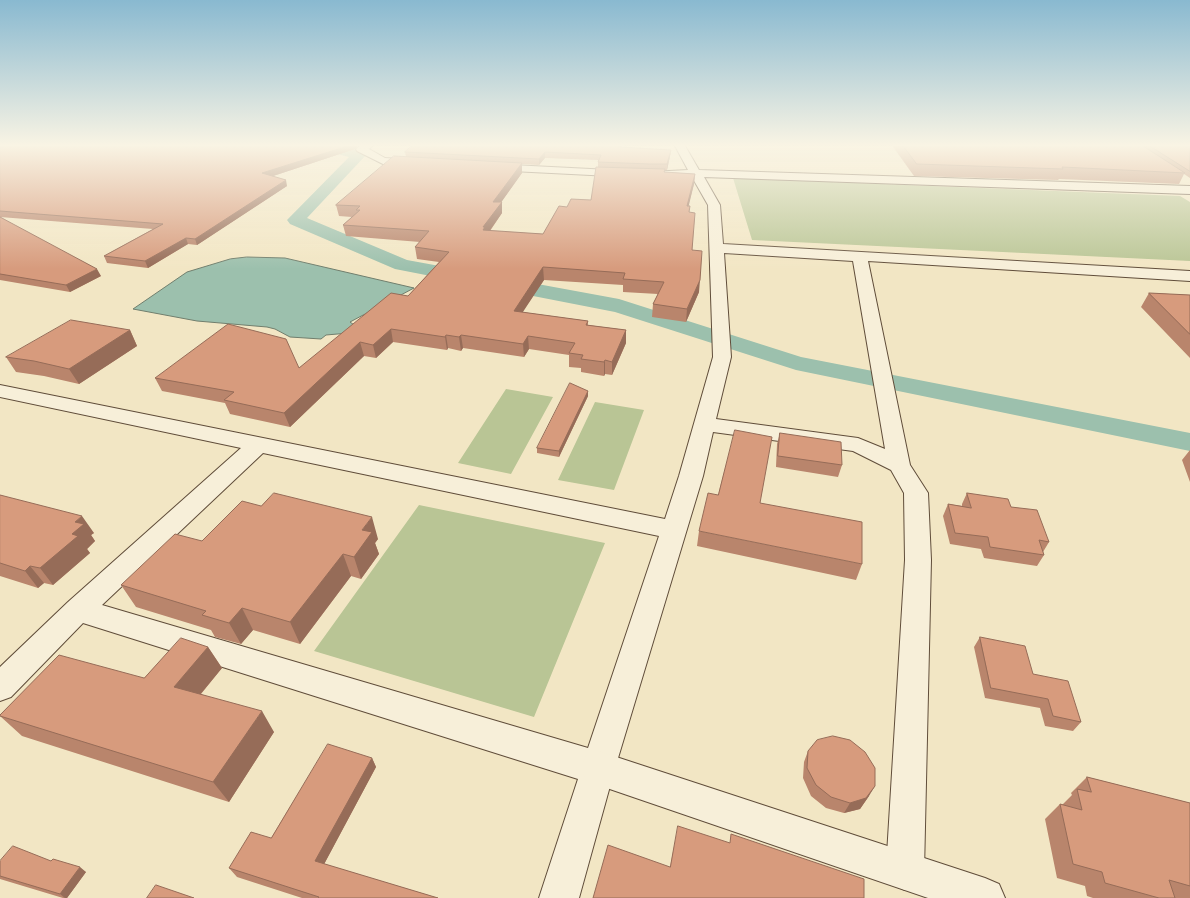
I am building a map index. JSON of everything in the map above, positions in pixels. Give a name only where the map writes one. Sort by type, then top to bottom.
[{"type":"street","points":[[559,898],[598,768],[691,476],[722,357],[714,205],[703,186]]},
{"type":"street","points":[[1071,186],[1190,190]]},
{"type":"street","points":[[716,248],[1190,276]]},
{"type":"street","points":[[860,256],[899,465],[916,493],[918,560],[905,871]]},
{"type":"street","points":[[0,391],[673,530]]},
{"type":"street","points":[[705,424],[858,445],[899,465]]},
{"type":"street","points":[[0,686],[78,610],[259,444]]},
{"type":"street","points":[[78,610],[598,768],[985,898]]},
{"type":"shaded area","points":[[735,186],[929,186],[1180,196],[1190,202],[1190,261],[752,240]]},
{"type":"shaded area","points":[[247,257],[285,258],[414,288],[350,322],[357,327],[349,333],[326,335],[321,339],[290,337],[275,329],[267,327],[197,321],[133,309],[187,272],[230,259]]},
{"type":"shaded area","points":[[506,389],[553,397],[511,474],[458,463]]},
{"type":"shaded area","points":[[595,402],[644,410],[614,490],[558,480]]},
{"type":"shaded area","points":[[419,505],[605,543],[534,717],[314,651]]},
{"type":"building","points":[[0,186],[277,186],[195,239],[186,238],[145,261],[104,256],[163,224],[0,211]]},
{"type":"building","points":[[359,186],[505,186],[493,202],[502,202],[483,227],[485,227],[483,230],[543,234],[559,206],[567,207],[571,199],[591,200],[593,186],[692,186],[687,206],[690,206],[689,212],[695,213],[692,250],[702,251],[700,280],[687,309],[653,304],[664,282],[623,279],[625,273],[543,267],[514,311],[588,321],[586,325],[626,330],[612,362],[605,360],[604,362],[581,359],[583,355],[569,353],[575,343],[528,336],[523,344],[461,335],[459,337],[446,335],[445,337],[391,329],[373,345],[360,342],[284,413],[224,400],[234,392],[155,378],[228,324],[286,339],[299,368],[391,293],[408,296],[449,252],[415,247],[429,231],[343,225],[360,210],[356,210],[360,206],[336,205]]},
{"type":"building","points":[[0,217],[97,269],[66,285],[0,274]]},
{"type":"building","points":[[1149,293],[1190,295],[1190,334]]},
{"type":"building","points":[[71,320],[130,330],[69,369],[34,361],[6,357]]},
{"type":"building","points":[[570,383],[588,391],[559,451],[537,448]]},
{"type":"building","points":[[735,430],[772,437],[760,503],[862,522],[862,564],[699,531],[708,493],[718,495]]},
{"type":"building","points":[[780,433],[841,442],[842,465],[778,456]]},
{"type":"building","points":[[274,493],[372,517],[362,530],[372,532],[354,557],[343,554],[290,622],[242,608],[229,623],[202,615],[206,611],[121,585],[175,534],[202,541],[242,501],[261,506]]},
{"type":"building","points":[[967,493],[1008,499],[1011,507],[1037,510],[1049,542],[1039,540],[1044,555],[990,547],[988,537],[955,533],[948,504],[971,508]]},
{"type":"building","points":[[0,495],[82,516],[75,522],[84,524],[72,534],[78,536],[40,568],[30,566],[25,571],[0,563]]},
{"type":"building","points":[[980,637],[1025,646],[1033,674],[1068,681],[1081,722],[1053,716],[1048,699],[991,688]]},
{"type":"building","points":[[181,638],[208,647],[174,687],[262,711],[213,782],[0,716],[59,655],[144,678]]},
{"type":"building","points":[[833,736],[850,740],[865,752],[875,768],[875,786],[866,798],[850,803],[831,797],[816,785],[807,768],[808,751],[817,740]]},
{"type":"building","points":[[328,744],[372,758],[315,861],[438,898],[318,898],[319,897],[229,868],[251,832],[271,838]]},
{"type":"building","points":[[1087,777],[1190,803],[1190,886],[1169,880],[1175,898],[1159,898],[1105,883],[1102,872],[1073,864],[1060,804],[1082,810],[1077,789],[1091,792]]},
{"type":"building","points":[[678,826],[730,843],[731,834],[864,879],[864,898],[593,898],[608,845],[670,867]]},
{"type":"building","points":[[13,846],[51,861],[53,859],[80,867],[60,894],[0,876],[0,861]]},
{"type":"building","points":[[156,885],[194,898],[147,898]]},
{"type":"waterway","points":[[329,186],[296,220],[402,265],[619,306],[796,363],[1190,442]]}]
